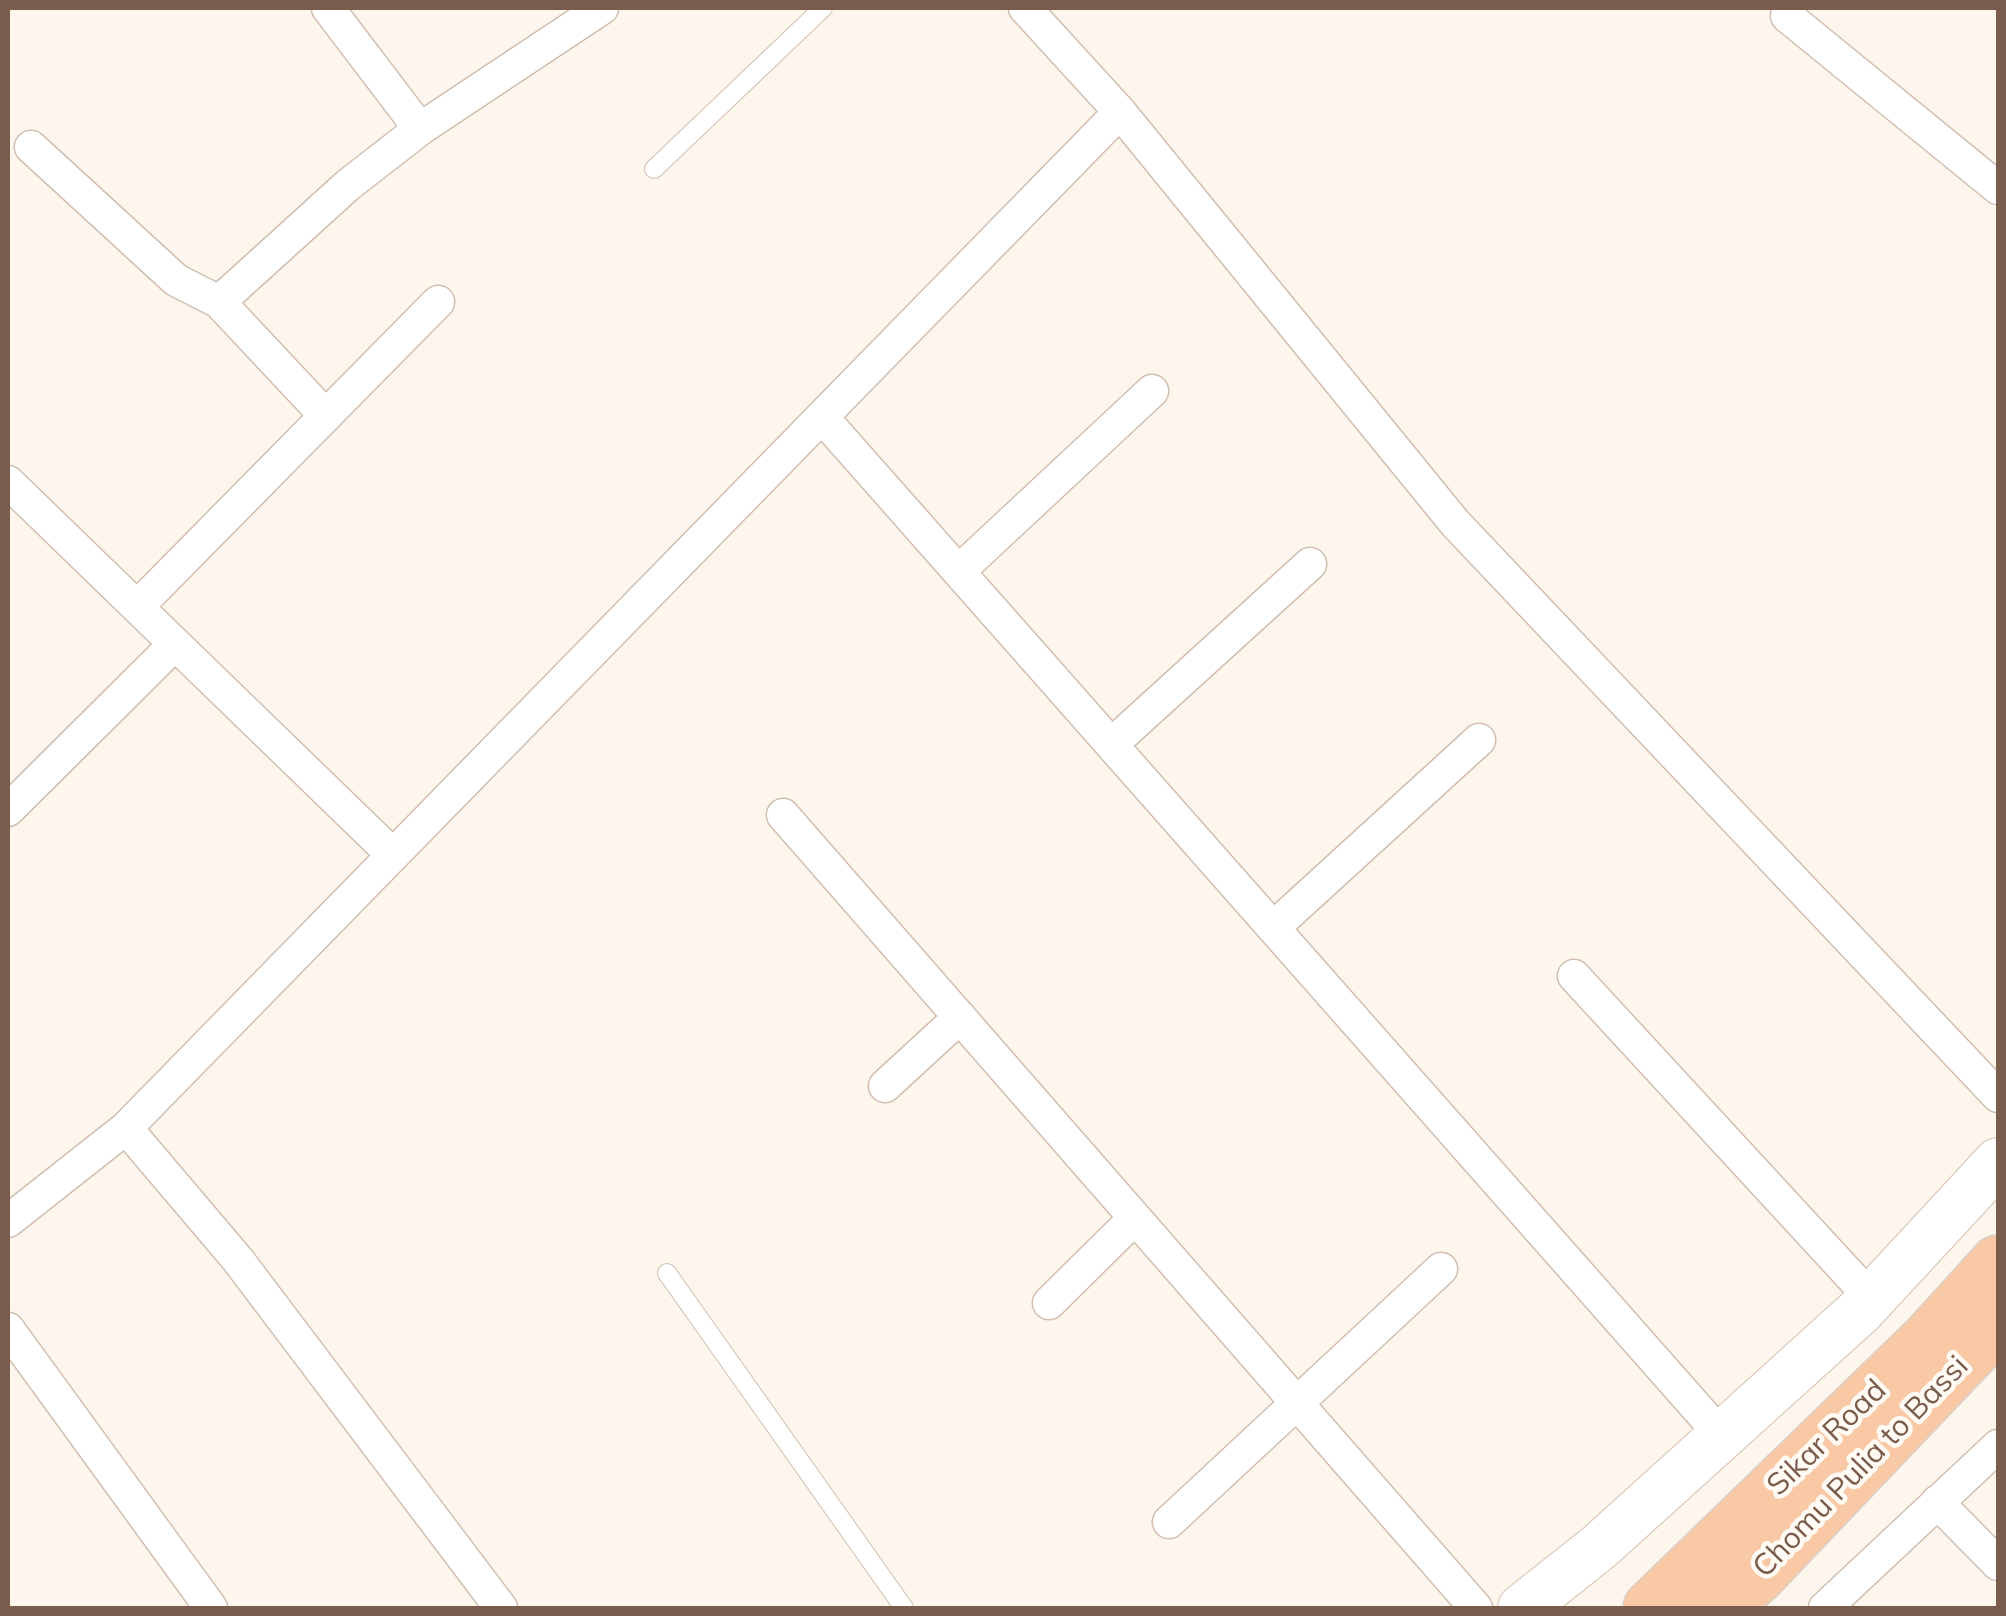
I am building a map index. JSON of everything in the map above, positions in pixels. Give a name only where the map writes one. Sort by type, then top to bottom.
[{"type":"highway","name":"Sikar Road","points":[[1651,1608],[1930,1338],[1998,1263]]},
{"type":"highway","name":"Chomu Pulia to Bassi","points":[[1720,1608],[1784,1549],[1998,1323]]},
{"type":"main road","points":[[1522,1608],[1599,1547],[1872,1298],[1998,1162]]},
{"type":"street","points":[[328,8],[420,130]]},
{"type":"street","points":[[219,302],[348,185],[420,130],[602,8]]},
{"type":"street","points":[[1025,8],[1120,112],[1455,523],[1998,1096]]},
{"type":"street","points":[[1786,16],[1998,188]]},
{"type":"street","points":[[8,1221],[126,1128],[1120,112]]},
{"type":"street","points":[[31,147],[176,280],[219,302],[324,414]]},
{"type":"street","points":[[137,607],[438,302]]},
{"type":"street","points":[[958,571],[1152,390]]},
{"type":"street","points":[[822,417],[1721,1435]]},
{"type":"street","points":[[8,482],[393,856]]},
{"type":"street","points":[[1112,744],[1310,564]]},
{"type":"street","points":[[8,810],[174,645]]},
{"type":"street","points":[[1273,928],[1479,740]]},
{"type":"street","points":[[784,815],[1476,1608]]},
{"type":"street","points":[[1574,976],[1872,1298]]},
{"type":"street","points":[[885,1086],[960,1017]]},
{"type":"street","points":[[126,1128],[238,1260],[501,1608]]},
{"type":"street","points":[[1049,1303],[1134,1218]]},
{"type":"street","points":[[1169,1522],[1441,1270]]},
{"type":"street","points":[[8,1329],[210,1608]]},
{"type":"street","points":[[1825,1608],[1998,1446]]},
{"type":"street","points":[[1936,1502],[1998,1564]]},
{"type":"lane","points":[[654,169],[823,8]]},
{"type":"lane","points":[[667,1273],[904,1608]]}]
